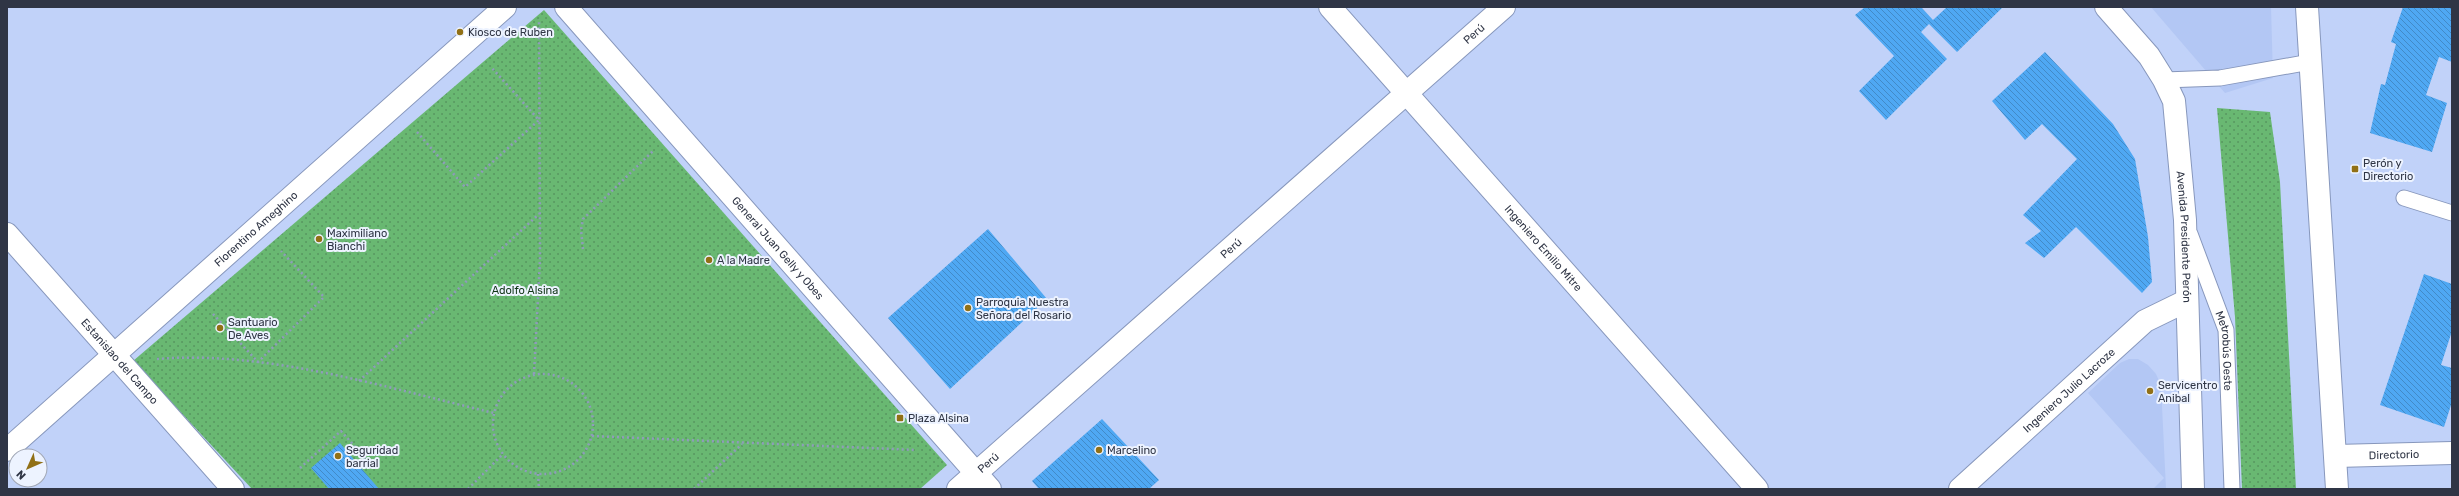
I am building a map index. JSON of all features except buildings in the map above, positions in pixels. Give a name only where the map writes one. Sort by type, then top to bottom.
[{"type":"street","name":"Florentino Ameghino","points":[[7,450],[504,7]]},
{"type":"street","name":"General Juan Gelly y Obes","points":[[566,7],[983,481]]},
{"type":"street","name":"Ingeniero Emilio Mitre","points":[[1330,7],[1757,489]]},
{"type":"street","name":"Perú","points":[[958,489],[983,481],[1406,93],[1504,7]]},
{"type":"street","name":"Avenida Presidente Perón","points":[[2106,7],[2149,56],[2164,80],[2174,101],[2185,220],[2186,301],[2193,489]]},
{"type":"street","points":[[2307,7],[2337,489]]},
{"type":"street","name":"Estanislao del Campo","points":[[7,234],[233,489]]},
{"type":"street","name":"Ingeniero Julio Lacroze","points":[[1960,489],[2145,321],[2186,301]]},
{"type":"street","name":"Directorio","points":[[2336,456],[2452,453]]},
{"type":"lane","points":[[2164,80],[2220,78],[2310,62]]},
{"type":"lane","points":[[2404,198],[2452,213]]},
{"type":"lane","name":"Metrobús Oeste","points":[[2185,220],[2226,330],[2232,489]]},
{"type":"lane","points":[[2334,489],[2336,456]]},
{"type":"path","points":[[534,374],[540,260],[539,13]]},
{"type":"path","points":[[491,67],[539,120]]},
{"type":"path","points":[[417,132],[465,187],[539,120]]},
{"type":"path","points":[[583,249],[581,230],[583,220],[653,151]]},
{"type":"path","points":[[358,382],[539,214]]},
{"type":"path","points":[[258,362],[324,297],[281,251]]},
{"type":"path","points":[[213,314],[258,362]]},
{"type":"path","points":[[114,355],[134,361],[213,358],[258,362],[358,382],[494,413]]},
{"type":"path","points":[[547,373],[560,376],[581,390],[592,411],[594,424],[592,436],[581,457],[572,465],[562,471],[538,474],[519,467],[503,454],[494,434],[494,413],[500,399],[508,387],[516,381],[534,374],[547,373]]},
{"type":"path","points":[[300,468],[341,431],[367,460]]},
{"type":"path","points":[[592,436],[921,450]]},
{"type":"path","points":[[694,489],[742,443]]},
{"type":"path","points":[[468,489],[503,454]]},
{"type":"path","points":[[538,474],[539,489]]},
{"type":"shaded area","points":[[2151,7],[2271,7],[2273,78],[2225,93]]},
{"type":"shaded area","points":[[2129,359],[2138,359],[2148,365],[2156,374],[2161,385],[2166,489],[2153,489],[2164,478],[2088,393],[2120,363]]},
{"type":"green space","name":"Adolfo Alsina","points":[[544,10],[947,465],[920,489],[252,489],[133,361]]},
{"type":"green space","points":[[2217,108],[2270,112],[2280,182],[2296,489],[2242,489],[2235,317]]},
{"type":"place","name":"Kiosco de Ruben","points":[[460,32]]},
{"type":"place","name":"Perón y Directorio","points":[[2355,169]]},
{"type":"place","name":"Maximiliano Bianchi","points":[[319,239]]},
{"type":"place","name":"A la Madre","points":[[709,260]]},
{"type":"place","name":"Parroquia Nuestra Señora del Rosario","points":[[968,308]]},
{"type":"place","name":"Santuario De Aves","points":[[220,328]]},
{"type":"place","name":"Servicentro Anibal","points":[[2150,391]]},
{"type":"place","name":"Plaza Alsina","points":[[900,418]]},
{"type":"place","name":"Marcelino","points":[[1099,450]]},
{"type":"place","name":"Seguridad barrial","points":[[338,456]]}]
